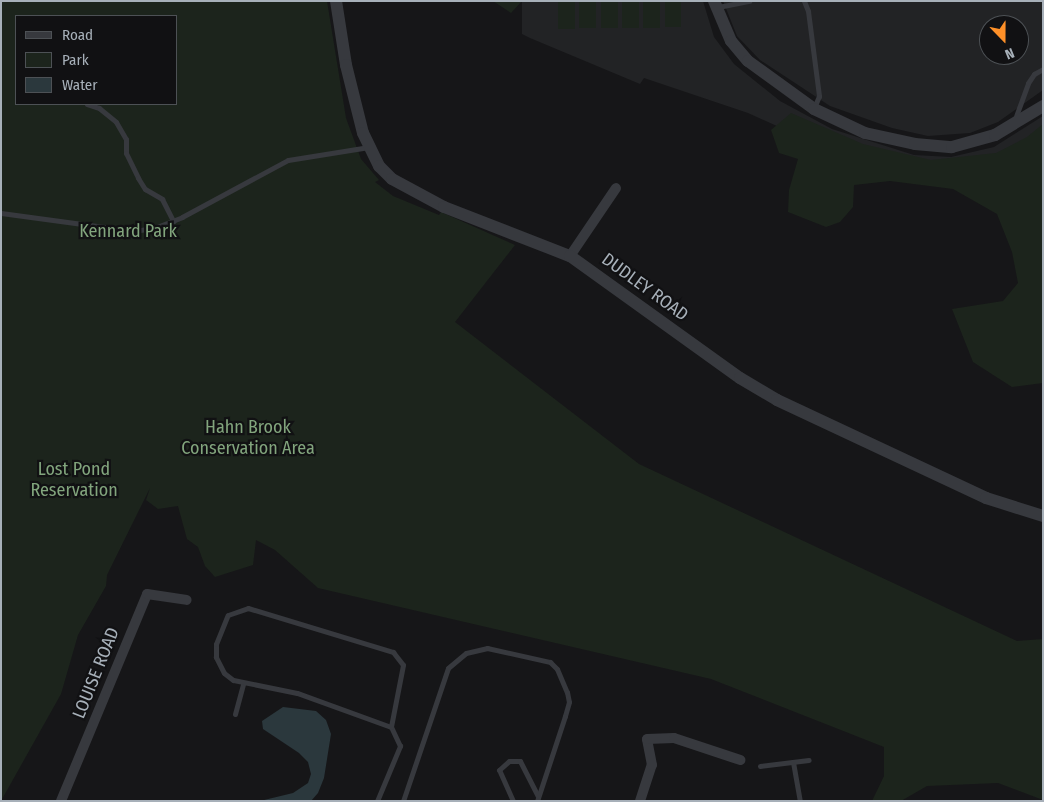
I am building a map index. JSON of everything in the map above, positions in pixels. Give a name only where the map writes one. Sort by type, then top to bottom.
[{"type":"street","name":"DUDLEY ROAD","points":[[336,1],[346,65],[369,147],[379,166],[413,192],[570,256],[740,378],[776,400],[986,498],[1043,516]]},
{"type":"street","points":[[715,4],[731,41],[748,61],[814,109],[865,133],[915,144],[952,146],[976,142],[1012,126],[1043,106]]},
{"type":"street","points":[[570,256],[616,188]]},
{"type":"street","name":"LOUISE ROAD","points":[[61,801],[147,594],[187,600]]},
{"type":"street","points":[[640,801],[652,765],[647,739],[674,738],[740,760]]},
{"type":"lane","points":[[715,4],[749,1]]},
{"type":"lane","points":[[804,1],[808,11],[819,96],[814,109]]},
{"type":"lane","points":[[1012,126],[1028,83],[1034,74],[1043,68]]},
{"type":"lane","points":[[90,105],[100,108],[116,122],[126,139],[126,153],[138,178],[145,189],[162,199],[173,221]]},
{"type":"lane","points":[[1,213],[134,231],[173,221],[288,160],[369,147]]},
{"type":"lane","points":[[376,801],[400,746],[391,727],[403,666],[393,652],[248,608],[228,616],[216,644],[221,669],[243,684],[297,693],[391,727]]},
{"type":"lane","points":[[403,801],[448,668],[466,653],[488,648],[550,662],[562,679],[569,702],[538,798]]},
{"type":"lane","points":[[235,714],[243,684]]},
{"type":"lane","points":[[760,766],[809,760]]},
{"type":"lane","points":[[513,801],[500,770],[509,761],[520,761],[538,798]]},
{"type":"lane","points":[[793,762],[800,801]]},
{"type":"shaded area","points":[[522,1],[703,1],[714,37],[734,64],[780,101],[832,129],[914,155],[951,157],[994,147],[1043,116],[1043,158],[867,167],[748,113],[644,78],[640,84],[530,38],[522,34]]},
{"type":"shaded area","points":[[723,1],[1043,1],[1043,90],[998,122],[970,133],[928,136],[892,128],[830,106],[760,60],[737,36]]},
{"type":"green space","points":[[1,1],[327,1],[346,118],[361,159],[379,180],[375,182],[393,196],[439,215],[441,212],[515,245],[455,322],[639,464],[1017,641],[1043,639],[1043,800],[998,783],[927,786],[901,801],[872,801],[884,776],[884,747],[711,679],[318,588],[275,550],[256,540],[253,565],[215,577],[205,566],[198,547],[187,539],[178,506],[158,509],[146,500],[150,488],[107,575],[106,586],[78,635],[61,694],[1,801]]},
{"type":"green space","points":[[493,1],[522,1],[511,13]]},
{"type":"green space","points":[[558,1],[575,1],[575,29],[558,29]]},
{"type":"green space","points":[[579,1],[596,1],[596,28],[579,28]]},
{"type":"green space","points":[[601,1],[618,1],[618,28],[601,28]]},
{"type":"green space","points":[[622,1],[639,1],[639,28],[622,28]]},
{"type":"green space","points":[[643,1],[660,1],[660,28],[643,28]]},
{"type":"green space","points":[[665,1],[681,1],[681,27],[665,27]]},
{"type":"green space","points":[[791,113],[863,144],[931,160],[996,153],[1027,137],[1043,124],[1043,383],[1012,387],[973,362],[952,309],[1003,301],[1018,283],[1012,252],[997,214],[953,189],[890,181],[854,185],[853,207],[840,222],[826,227],[788,212],[789,190],[798,159],[779,153],[771,130]]},
{"type":"water","points":[[283,707],[316,711],[326,720],[331,734],[324,778],[318,793],[311,801],[260,801],[293,793],[308,783],[311,774],[308,762],[299,753],[263,729],[262,721]]},
{"type":"park label","name":"Kennard Park","points":[[128,231]]},
{"type":"park label","name":"Hahn Brook Conservation Area","points":[[248,438]]},
{"type":"park label","name":"Lost Pond Reservation","points":[[74,480]]}]
